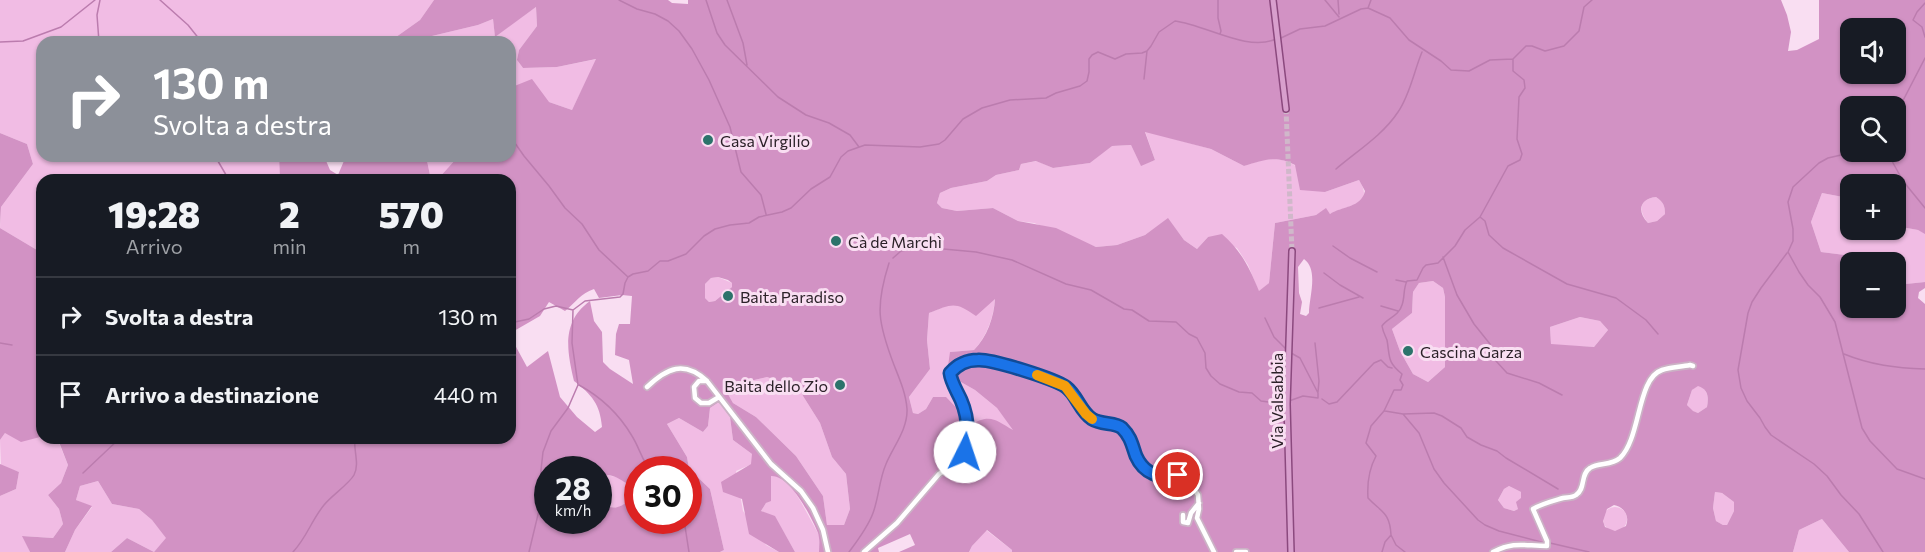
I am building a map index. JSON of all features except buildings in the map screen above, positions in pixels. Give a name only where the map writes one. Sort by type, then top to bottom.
[{"type":"main road","points":[[1273,0],[1286,107]]},
{"type":"main road","name":"Via Valsabbia","points":[[1291,552],[1287,404],[1292,251]]},
{"type":"street","points":[[864,552],[897,523],[939,474],[957,463],[965,452],[968,438],[967,420],[950,373],[957,365],[969,361],[989,360],[1065,386],[1086,414],[1103,424],[1118,425],[1131,437],[1138,459],[1151,473],[1161,477],[1178,475],[1189,481],[1198,495],[1197,518],[1214,552]]},
{"type":"street","points":[[1493,552],[1508,545],[1547,546],[1547,541],[1533,510],[1575,496],[1583,484],[1583,476],[1587,469],[1595,465],[1614,463],[1622,457],[1633,434],[1644,392],[1650,380],[1660,370],[1694,366]]},
{"type":"street","points":[[647,387],[658,376],[669,370],[680,368],[702,376],[766,458],[801,491],[813,508],[823,530],[828,552]]},
{"type":"street","points":[[707,381],[699,381],[694,387],[695,398],[701,403],[709,403],[719,396]]},
{"type":"street","points":[[1184,515],[1183,522],[1188,523],[1199,503]]},
{"type":"street","points":[[1236,552],[1246,552]]},
{"type":"shaded area","points":[[0,0],[434,0],[420,20],[397,36],[36,36],[36,162],[279,162],[280,174],[36,174],[36,249],[0,228],[1,207],[33,164],[27,144],[0,133]]},
{"type":"shaded area","points":[[434,0],[668,0],[672,3],[688,4],[688,0],[1781,0],[1791,32],[1788,51],[1797,50],[1819,39],[1819,0],[1925,0],[1925,234],[1906,228],[1906,174],[1840,174],[1840,196],[1822,193],[1811,222],[1821,252],[1840,254],[1840,318],[1906,318],[1906,284],[1925,282],[1925,288],[1919,292],[1918,298],[1925,304],[1925,552],[1849,552],[1822,519],[1799,530],[1793,552],[1012,552],[987,530],[969,552],[899,552],[915,545],[910,534],[878,548],[879,552],[819,552],[818,533],[805,507],[785,482],[778,477],[771,476],[771,501],[766,503],[761,511],[775,516],[795,552],[779,552],[749,534],[742,499],[723,492],[721,482],[751,464],[752,454],[733,440],[730,417],[719,402],[710,408],[708,426],[703,432],[679,418],[667,424],[686,456],[624,456],[624,482],[612,476],[612,456],[534,456],[534,534],[612,534],[612,508],[624,504],[624,534],[702,534],[702,481],[710,489],[724,550],[720,552],[154,552],[166,538],[152,520],[139,509],[112,504],[98,481],[80,486],[76,500],[92,506],[75,530],[65,552],[30,552],[22,536],[53,538],[63,524],[59,509],[48,495],[61,483],[68,465],[60,444],[516,444],[516,347],[527,367],[548,351],[560,397],[577,417],[595,432],[602,427],[594,401],[574,381],[568,348],[570,328],[574,318],[590,301],[594,321],[602,332],[603,362],[633,384],[629,360],[615,355],[619,324],[630,324],[632,296],[599,298],[594,289],[565,311],[549,302],[540,316],[516,330],[516,174],[442,174],[453,162],[516,162],[516,85],[532,79],[549,102],[572,110],[596,59],[557,67],[523,68],[517,60],[519,50],[537,26],[536,7],[496,36],[493,19],[432,36],[397,36],[420,20]],"holes":[[[1145,132],[1211,149],[1244,166],[1276,159],[1288,162],[1295,165],[1300,190],[1325,192],[1359,180],[1365,191],[1360,201],[1330,214],[1326,208],[1316,215],[1275,223],[1269,283],[1259,291],[1244,260],[1222,234],[1208,237],[1197,249],[1184,240],[1168,218],[1145,235],[1117,245],[1096,247],[1056,228],[1018,221],[993,208],[957,211],[942,208],[937,203],[940,193],[1019,170],[1021,164],[1036,161],[1053,168],[1090,163],[1112,146],[1131,145],[1141,166],[1155,160]],[[1656,197],[1660,200],[1665,208],[1665,214],[1657,221],[1648,223],[1641,210],[1643,203]],[[1304,259],[1311,270],[1309,313],[1306,316],[1300,314],[1302,302],[1299,293],[1298,267]],[[718,277],[728,280],[732,283],[732,287],[715,301],[709,302],[705,298],[705,284],[711,278]],[[1433,281],[1443,288],[1445,297],[1445,367],[1428,382],[1413,374],[1400,351],[1392,329],[1412,313],[1413,292],[1419,283]],[[995,299],[989,326],[979,345],[974,350],[950,352],[948,366],[952,377],[975,390],[997,408],[1013,430],[998,421],[989,419],[972,424],[946,397],[933,397],[926,409],[918,414],[913,413],[909,397],[930,369],[927,340],[929,313],[948,306],[958,306],[976,316]],[[1580,317],[1600,321],[1608,330],[1594,347],[1551,344],[1550,327]],[[767,377],[798,388],[820,423],[832,457],[846,474],[850,509],[844,525],[827,525],[823,496],[796,456],[756,417],[733,403],[724,387]],[[1698,386],[1707,394],[1707,407],[1698,413],[1687,405],[1692,390]],[[1509,486],[1521,492],[1521,498],[1516,502],[1518,509],[1514,511],[1504,508],[1498,500],[1504,489]],[[1715,492],[1722,493],[1734,502],[1734,511],[1727,525],[1716,521],[1713,508]],[[1614,505],[1627,515],[1626,526],[1615,531],[1605,527],[1603,521],[1607,509]]]},
{"type":"shaded area","points":[[536,7],[537,26],[519,50],[517,60],[523,68],[557,67],[597,59],[572,110],[549,102],[516,110],[516,36],[495,36]]},
{"type":"shaded area","points":[[493,19],[495,36],[432,36],[478,25]]},
{"type":"shaded area","points":[[1145,131],[1211,149],[1244,166],[1270,159],[1288,162],[1302,170],[1325,192],[1359,180],[1364,195],[1356,203],[1330,214],[1326,209],[1316,215],[1275,223],[1269,283],[1259,292],[1248,265],[1237,248],[1208,237],[1197,249],[1184,240],[1168,219],[1145,235],[1117,245],[1096,247],[1034,223],[1018,221],[993,208],[957,211],[942,208],[937,203],[940,193],[1019,170],[1021,164],[1037,161],[1053,168],[1090,163],[1111,146],[1131,145],[1141,165],[1155,160]]},
{"type":"shaded area","points":[[0,133],[27,144],[33,164],[1,207],[0,225]]},
{"type":"shaded area","points":[[279,162],[327,162],[330,170],[336,174],[280,174]]},
{"type":"shaded area","points":[[343,162],[427,162],[430,174],[338,174]]},
{"type":"shaded area","points":[[427,162],[453,162],[442,174],[430,174]]},
{"type":"shaded area","points":[[1822,193],[1840,196],[1840,240],[1906,240],[1906,228],[1925,233],[1925,282],[1906,284],[1906,252],[1840,252],[1840,254],[1821,252],[1811,222]]},
{"type":"shaded area","points":[[1656,197],[1663,204],[1665,214],[1657,221],[1648,223],[1642,206],[1646,200]]},
{"type":"shaded area","points":[[0,228],[36,249],[36,438],[21,442],[5,433],[0,440]]},
{"type":"shaded area","points":[[718,277],[732,283],[732,287],[715,301],[709,302],[705,298],[705,284],[711,278]]},
{"type":"shaded area","points":[[1433,281],[1443,288],[1445,297],[1445,367],[1428,382],[1413,374],[1400,351],[1392,329],[1412,313],[1413,292],[1419,283]]},
{"type":"shaded area","points":[[995,298],[989,325],[974,350],[950,352],[952,377],[975,390],[997,408],[1015,431],[972,424],[933,397],[926,409],[918,414],[913,413],[909,397],[930,369],[927,340],[929,313],[951,304],[963,306]]},
{"type":"shaded area","points":[[1580,317],[1600,321],[1608,330],[1594,347],[1551,345],[1550,327]]},
{"type":"shaded area","points":[[767,377],[798,388],[820,423],[832,457],[846,474],[850,509],[844,525],[827,525],[823,496],[796,456],[756,417],[733,403],[724,387]]},
{"type":"shaded area","points":[[1698,385],[1706,391],[1708,400],[1707,407],[1698,413],[1692,411],[1687,405],[1692,390]]},
{"type":"shaded area","points":[[719,402],[730,417],[733,440],[752,454],[752,464],[736,471],[743,511],[766,545],[779,552],[720,552],[724,550],[710,489],[702,481],[702,456],[686,456],[667,424],[679,418],[703,432],[708,426],[710,408]]},
{"type":"shaded area","points":[[5,433],[36,437],[36,444],[59,444],[68,465],[61,483],[48,495],[59,509],[63,524],[53,538],[23,536],[30,552],[0,552],[0,496],[16,489],[19,472],[1,466],[0,440]]},
{"type":"shaded area","points":[[0,464],[19,472],[16,489],[0,496]]},
{"type":"shaded area","points":[[612,476],[624,482],[624,504],[612,508]]},
{"type":"shaded area","points":[[770,476],[777,476],[791,486],[819,535],[819,552],[795,552],[775,517],[761,511],[771,500]]},
{"type":"shaded area","points":[[98,481],[112,504],[139,509],[167,538],[154,552],[127,538],[111,552],[65,552],[75,530],[92,507],[76,500],[80,486]]},
{"type":"shaded area","points":[[1509,486],[1521,492],[1522,498],[1518,509],[1514,511],[1504,508],[1498,500],[1504,489]]},
{"type":"shaded area","points":[[1715,492],[1722,493],[1734,502],[1734,511],[1727,525],[1716,521],[1713,508]]},
{"type":"shaded area","points":[[1615,507],[1624,510],[1627,519],[1624,528],[1615,531],[1606,528],[1603,519],[1606,510]]},
{"type":"shaded area","points":[[1822,519],[1849,552],[1793,552],[1799,530]]},
{"type":"shaded area","points":[[986,530],[1012,550],[1012,552],[969,552]]},
{"type":"shaded area","points":[[127,538],[154,552],[111,552]]},
{"type":"waterway","points":[[37,36],[61,27],[95,0]]},
{"type":"waterway","points":[[99,36],[97,15],[100,0]]},
{"type":"waterway","points":[[160,0],[197,36]]},
{"type":"waterway","points":[[619,0],[668,21],[679,31],[692,49],[730,127],[741,172],[761,195],[766,214]]},
{"type":"waterway","points":[[706,0],[717,33],[725,45],[778,97],[806,115],[829,123],[850,135],[859,147]]},
{"type":"waterway","points":[[727,0],[743,43],[747,65]]},
{"type":"waterway","points":[[1218,0],[1220,34]]},
{"type":"waterway","points":[[1325,0],[1339,17]]},
{"type":"waterway","points":[[1338,0],[1339,14]]},
{"type":"waterway","points":[[1368,8],[1371,0]]},
{"type":"waterway","points":[[1382,552],[1385,542],[1391,535],[1390,527],[1384,513],[1368,498],[1369,476],[1376,456],[1366,443],[1371,426],[1384,411],[1394,390],[1401,390],[1403,385],[1400,380],[1402,374],[1390,359],[1382,326],[1400,309],[1407,281],[1417,280],[1426,265],[1438,263],[1455,246],[1465,230],[1480,217],[1508,166],[1520,160],[1522,154],[1517,139],[1519,97],[1525,88],[1524,80],[1513,71],[1513,59],[1526,46],[1545,51],[1564,46],[1579,31],[1584,7],[1592,0]]},
{"type":"waterway","points":[[1925,3],[1913,20],[1922,27],[1925,37]]},
{"type":"waterway","points":[[1281,38],[1300,29],[1325,26],[1368,8],[1390,18],[1409,40],[1451,70],[1469,71],[1490,60],[1513,59]]},
{"type":"waterway","points":[[516,322],[529,319],[544,309],[556,306],[573,310],[585,301],[620,297],[628,277],[648,271],[660,261],[668,261],[686,254],[704,236],[715,229],[749,223],[759,217],[791,208],[811,189],[830,177],[841,157],[848,151],[865,145],[920,147],[939,144],[963,119],[982,108],[1010,100],[1046,98],[1080,86],[1087,81],[1089,59],[1092,55],[1098,52],[1115,59],[1126,54],[1147,51],[1159,32],[1175,21],[1239,40],[1265,42],[1276,39]]},
{"type":"waterway","points":[[0,42],[23,41],[36,36]]},
{"type":"waterway","points":[[1144,79],[1147,51]]},
{"type":"waterway","points":[[1336,169],[1377,135],[1398,112],[1406,98],[1422,52]]},
{"type":"waterway","points":[[1905,96],[1925,58]]},
{"type":"waterway","points":[[516,145],[565,208],[582,224],[599,250],[628,277]]},
{"type":"waterway","points":[[1840,155],[1819,163],[1793,187],[1788,202],[1793,241],[1788,252],[1799,272],[1820,297],[1835,322],[1862,428],[1870,441],[1897,469],[1925,479]]},
{"type":"waterway","points":[[218,162],[226,174]]},
{"type":"waterway","points":[[1893,162],[1903,181],[1925,208]]},
{"type":"waterway","points":[[1480,217],[1485,221],[1489,235],[1503,248],[1567,284],[1616,298],[1646,320],[1658,334]]},
{"type":"waterway","points":[[1333,246],[1377,272]]},
{"type":"waterway","points":[[893,258],[901,251],[922,247],[976,252],[1012,260],[1066,284],[1091,290],[1149,321],[1176,322],[1197,338],[1205,353],[1206,368],[1220,384],[1239,392],[1252,393],[1261,401],[1284,402]]},
{"type":"waterway","points":[[1787,253],[1761,288],[1748,313],[1738,370],[1741,388],[1747,401],[1771,435],[1814,464],[1827,476],[1859,514],[1883,552]]},
{"type":"waterway","points":[[1443,257],[1457,295],[1474,324],[1490,344],[1496,361],[1507,373],[1539,383],[1562,395]]},
{"type":"waterway","points":[[849,552],[871,518],[884,470],[903,431],[907,416],[904,392],[884,338],[880,315],[882,292],[889,263]]},
{"type":"waterway","points":[[1324,273],[1363,298]]},
{"type":"waterway","points":[[1396,280],[1406,282]]},
{"type":"waterway","points":[[1319,308],[1359,297]]},
{"type":"waterway","points":[[1381,306],[1398,311]]},
{"type":"waterway","points":[[529,552],[541,502],[543,452],[551,431],[568,408],[578,385],[572,343],[573,310]]},
{"type":"waterway","points":[[1265,318],[1274,337],[1287,350]]},
{"type":"waterway","points":[[0,343],[12,345]]},
{"type":"waterway","points":[[1315,343],[1318,392]]},
{"type":"waterway","points":[[1289,401],[1303,396],[1318,398],[1318,393],[1300,358],[1291,353]]},
{"type":"waterway","points":[[1844,354],[1884,365],[1925,369]]},
{"type":"waterway","points":[[1322,399],[1329,404],[1337,402],[1374,363],[1381,360],[1392,368]]},
{"type":"waterway","points":[[579,385],[595,395],[615,413],[627,428],[642,456]]},
{"type":"waterway","points":[[1385,411],[1403,414],[1434,413],[1442,416],[1461,428],[1467,437],[1497,451],[1558,489]]},
{"type":"waterway","points":[[1403,414],[1419,433],[1434,469],[1478,520],[1499,531],[1545,543]]},
{"type":"waterway","points":[[83,473],[114,444]]},
{"type":"waterway","points":[[293,552],[324,505],[354,475],[356,471],[355,444]]},
{"type":"waterway","points":[[686,534],[689,552]]},
{"type":"waterway","points":[[1391,535],[1396,545],[1405,552]]},
{"type":"waterway","points":[[1550,543],[1589,552]]},
{"type":"tunnel","points":[[1286,109],[1292,251]]},
{"type":"slow traffic","points":[[1037,375],[1065,386],[1092,419]]},
{"type":"place","name":"Casa Virgilio","points":[[708,140]]},
{"type":"place","name":"Cà de Marchì","points":[[836,241]]},
{"type":"place","name":"Baita Paradiso","points":[[728,296]]},
{"type":"place","name":"Cascina Garza","points":[[1408,351]]},
{"type":"place","name":"Baita dello Zio","points":[[840,385]]},
{"type":"route","points":[[965,452],[968,438],[967,420],[950,373],[957,365],[981,359],[1065,386],[1086,414],[1103,424],[1118,425],[1131,437],[1138,459],[1151,473],[1161,477],[1178,475]]}]
